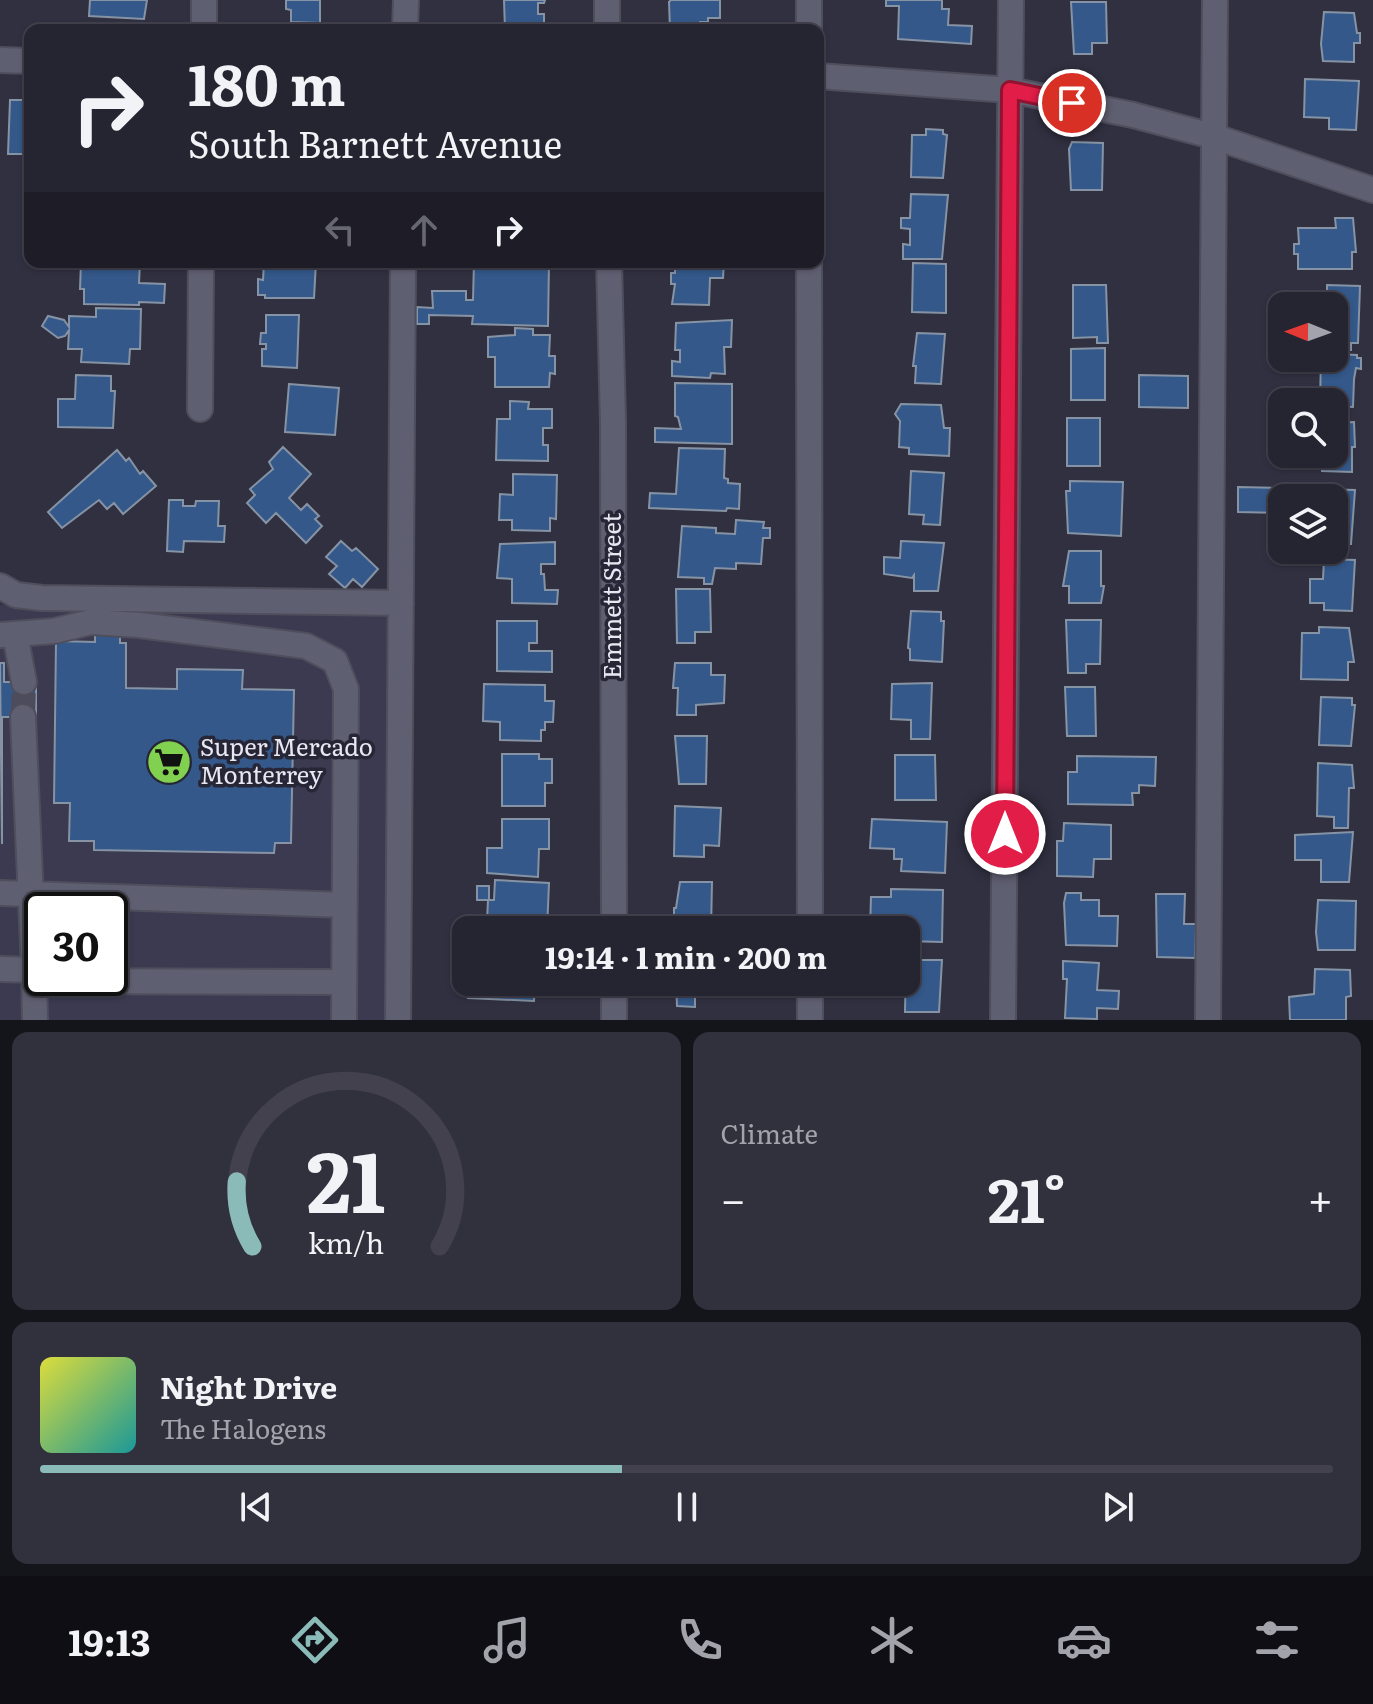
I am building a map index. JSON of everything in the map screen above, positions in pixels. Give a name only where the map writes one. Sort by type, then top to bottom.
[{"type":"street","points":[[204,0],[204,24]]},
{"type":"street","points":[[405,24],[406,0]]},
{"type":"street","points":[[607,0],[607,24]]},
{"type":"street","points":[[809,0],[809,24]]},
{"type":"street","points":[[1003,1020],[1011,0]]},
{"type":"street","points":[[1208,1020],[1215,0]]},
{"type":"street","points":[[0,60],[24,61]]},
{"type":"street","points":[[824,76],[1010,90],[1133,115],[1212,136],[1373,190]]},
{"type":"street","points":[[200,409],[201,268]]},
{"type":"street","points":[[398,1020],[403,268]]},
{"type":"street","name":"Emmett Street","points":[[609,268],[613,422],[614,916]]},
{"type":"street","points":[[809,268],[810,916]]},
{"type":"street","points":[[0,586],[16,595],[42,598],[401,603]]},
{"type":"street","points":[[24,682],[8,634],[54,631],[91,622],[306,646],[335,661],[346,689],[344,1020]]},
{"type":"street","points":[[23,717],[30,892]]},
{"type":"street","points":[[0,893],[24,894]]},
{"type":"street","points":[[128,897],[344,905]]},
{"type":"street","points":[[0,969],[24,973]]},
{"type":"street","points":[[128,977],[344,982]]},
{"type":"street","points":[[34,996],[35,1020]]},
{"type":"street","points":[[614,996],[614,1020]]},
{"type":"street","points":[[810,996],[810,1020]]},
{"type":"shaded area","points":[[0,605],[394,609],[388,1020],[0,1020]]},
{"type":"building","points":[[90,0],[147,0],[144,19],[89,16]]},
{"type":"building","points":[[286,0],[320,0],[320,23],[291,22],[291,10],[286,9]]},
{"type":"building","points":[[504,0],[545,0],[538,3],[538,14],[544,14],[544,24],[505,24]]},
{"type":"building","points":[[720,0],[720,18],[708,18],[708,22],[700,24],[670,24],[669,2]]},
{"type":"building","points":[[886,0],[942,0],[942,9],[949,9],[948,25],[972,26],[971,44],[898,39],[899,6],[886,6]]},
{"type":"building","points":[[1071,2],[1106,2],[1107,43],[1092,43],[1092,54],[1074,54]]},
{"type":"building","points":[[1324,12],[1354,13],[1360,43],[1354,43],[1354,62],[1323,61]]},
{"type":"building","points":[[1305,79],[1359,81],[1356,130],[1329,129],[1329,118],[1304,117]]},
{"type":"building","points":[[10,100],[24,100],[24,154],[8,154]]},
{"type":"building","points":[[926,129],[943,130],[943,134],[947,135],[943,178],[911,177],[912,135],[926,135]]},
{"type":"building","points":[[1072,142],[1103,143],[1102,190],[1071,190],[1069,149]]},
{"type":"building","points":[[911,194],[948,195],[942,259],[903,259],[903,244],[910,245],[910,229],[901,228],[901,218],[910,218]]},
{"type":"building","points":[[1335,218],[1353,218],[1356,252],[1352,252],[1352,269],[1298,269],[1294,244],[1299,244],[1298,228],[1336,228]]},
{"type":"building","points":[[913,263],[946,264],[946,313],[912,312]]},
{"type":"building","points":[[81,268],[140,268],[139,283],[165,284],[164,303],[84,304],[84,289],[80,289]]},
{"type":"building","points":[[264,268],[316,268],[314,298],[265,298],[265,295],[258,295],[258,279],[263,280]]},
{"type":"building","points":[[474,268],[549,268],[548,326],[472,324],[473,316],[429,315],[429,324],[417,324],[417,307],[433,308],[432,291],[466,291],[466,300],[473,300]]},
{"type":"building","points":[[675,268],[724,268],[723,278],[710,278],[709,305],[672,304],[675,284],[671,284],[671,273],[675,273]]},
{"type":"building","points":[[1073,285],[1106,285],[1108,343],[1097,343],[1097,337],[1073,338]]},
{"type":"building","points":[[1327,285],[1360,286],[1358,343],[1351,343],[1351,350],[1348,350],[1348,292],[1327,292]]},
{"type":"building","points":[[96,308],[141,309],[140,349],[130,349],[129,364],[81,362],[82,349],[68,349],[69,330],[65,336],[58,338],[42,326],[48,316],[64,320],[69,327],[69,316],[96,317]]},
{"type":"building","points":[[266,315],[299,315],[297,368],[262,366],[262,349],[266,349],[266,344],[260,344],[261,333],[266,333]]},
{"type":"building","points":[[732,320],[731,347],[724,347],[725,374],[711,373],[710,378],[672,376],[672,361],[680,362],[680,350],[675,350],[676,323]]},
{"type":"building","points":[[515,328],[533,329],[533,335],[550,335],[549,356],[555,356],[555,374],[550,373],[549,387],[495,387],[495,357],[488,357],[488,337],[515,335]]},
{"type":"building","points":[[917,333],[945,334],[941,384],[915,383],[916,366],[913,366]]},
{"type":"building","points":[[1105,348],[1105,400],[1071,400],[1071,349]]},
{"type":"building","points":[[1348,355],[1361,358],[1361,369],[1356,368],[1354,379],[1353,407],[1348,407],[1348,388],[1320,388],[1321,372],[1348,372]]},
{"type":"building","points":[[76,375],[111,376],[111,391],[115,391],[113,428],[58,427],[58,399],[75,399]]},
{"type":"building","points":[[1139,375],[1188,376],[1188,408],[1139,407]]},
{"type":"building","points":[[675,383],[732,384],[732,444],[655,442],[655,428],[681,429],[675,416]]},
{"type":"building","points":[[289,384],[339,388],[335,435],[285,432]]},
{"type":"building","points":[[510,401],[529,402],[528,409],[552,409],[552,428],[543,428],[543,445],[548,445],[548,461],[496,460],[497,419],[510,419]]},
{"type":"building","points":[[901,404],[941,405],[944,428],[950,428],[949,456],[909,454],[909,448],[899,447],[900,421],[895,414]]},
{"type":"building","points":[[1067,418],[1100,418],[1100,466],[1067,466]]},
{"type":"building","points":[[1348,422],[1354,422],[1352,472],[1322,471],[1322,468],[1348,468]]},
{"type":"building","points":[[283,447],[311,474],[289,498],[301,510],[307,504],[319,516],[315,519],[322,526],[306,543],[276,513],[266,523],[247,503],[255,495],[250,489],[273,469],[269,462]]},
{"type":"building","points":[[679,448],[725,449],[724,478],[728,479],[728,483],[740,484],[739,509],[649,508],[650,493],[676,494]]},
{"type":"building","points":[[117,450],[156,486],[123,514],[114,503],[107,509],[99,500],[62,528],[48,512]]},
{"type":"building","points":[[911,471],[944,473],[940,525],[923,524],[924,515],[909,514]]},
{"type":"building","points":[[513,474],[557,475],[556,519],[550,518],[550,531],[512,530],[512,520],[499,520],[500,494],[513,495]]},
{"type":"building","points":[[1070,481],[1123,482],[1121,536],[1068,533],[1066,491],[1070,491]]},
{"type":"building","points":[[1238,487],[1268,488],[1268,513],[1238,512]]},
{"type":"building","points":[[1348,490],[1355,490],[1351,544],[1348,544]]},
{"type":"building","points":[[169,500],[183,500],[183,506],[195,506],[196,501],[219,501],[218,526],[225,526],[224,542],[184,541],[183,552],[167,551]]},
{"type":"building","points":[[736,520],[764,522],[763,528],[770,528],[770,538],[763,538],[761,564],[736,563],[736,569],[715,568],[712,584],[704,584],[704,578],[678,577],[682,526],[716,528],[716,533],[735,534]]},
{"type":"building","points":[[341,541],[352,551],[356,548],[378,569],[362,587],[353,579],[345,588],[329,574],[337,566],[326,557]]},
{"type":"building","points":[[901,541],[944,543],[938,591],[914,591],[914,575],[912,578],[884,574],[884,557],[900,558]]},
{"type":"building","points":[[555,542],[555,564],[541,564],[541,574],[544,574],[545,590],[558,590],[557,604],[512,603],[512,579],[497,578],[500,544]]},
{"type":"building","points":[[1069,551],[1101,551],[1101,586],[1104,586],[1101,603],[1069,603],[1069,586],[1063,586]]},
{"type":"building","points":[[1348,560],[1355,560],[1352,611],[1324,610],[1324,603],[1310,603],[1310,579],[1323,579],[1324,564],[1348,564]]},
{"type":"building","points":[[676,589],[710,589],[711,632],[695,632],[695,643],[677,643]]},
{"type":"building","points":[[911,611],[941,612],[941,621],[944,621],[942,662],[910,660]]},
{"type":"building","points":[[1066,620],[1101,620],[1100,664],[1086,664],[1086,673],[1068,673]]},
{"type":"building","points":[[497,621],[537,621],[537,643],[529,643],[529,651],[552,651],[552,672],[497,671]]},
{"type":"building","points":[[1319,627],[1349,628],[1354,662],[1348,662],[1348,680],[1301,679],[1302,633],[1319,633]]},
{"type":"building","points":[[95,628],[120,628],[120,643],[126,643],[126,688],[177,689],[177,669],[243,670],[242,689],[294,690],[291,843],[275,843],[274,853],[94,850],[94,841],[69,841],[70,803],[54,803],[56,641],[95,642]]},
{"type":"building","points":[[0,663],[4,663],[4,682],[36,682],[36,717],[2,717],[2,844]]},
{"type":"building","points":[[675,663],[711,663],[711,675],[725,675],[724,703],[696,705],[696,715],[677,715],[678,688],[673,688]]},
{"type":"building","points":[[932,683],[930,739],[911,739],[911,720],[891,719],[892,684]]},
{"type":"building","points":[[484,684],[545,685],[545,701],[554,701],[553,722],[545,722],[541,741],[500,740],[500,722],[483,721]]},
{"type":"building","points":[[1065,687],[1095,687],[1096,736],[1067,736]]},
{"type":"building","points":[[1321,697],[1352,698],[1352,705],[1355,705],[1351,746],[1319,745]]},
{"type":"building","points":[[675,736],[707,736],[706,784],[679,784]]},
{"type":"building","points":[[502,754],[539,754],[539,759],[552,759],[552,783],[545,783],[545,806],[502,806]]},
{"type":"building","points":[[895,755],[935,755],[936,800],[895,800]]},
{"type":"building","points":[[1077,756],[1156,757],[1155,786],[1139,785],[1139,793],[1132,793],[1133,805],[1068,804],[1068,772],[1077,772]]},
{"type":"building","points":[[1318,763],[1352,765],[1354,788],[1349,788],[1348,828],[1334,828],[1334,817],[1317,816]]},
{"type":"building","points":[[675,806],[721,808],[719,846],[704,845],[704,857],[674,856]]},
{"type":"building","points":[[502,819],[549,819],[549,849],[539,849],[538,877],[487,873],[487,848],[502,848]]},
{"type":"building","points":[[872,819],[947,822],[945,873],[901,871],[902,859],[894,859],[894,849],[870,848]]},
{"type":"building","points":[[1064,823],[1111,825],[1111,859],[1094,859],[1093,877],[1057,876],[1057,841],[1063,841]]},
{"type":"building","points":[[1353,832],[1349,882],[1321,882],[1321,860],[1295,860],[1295,835]]},
{"type":"building","points":[[495,880],[549,883],[548,916],[487,916],[488,900],[477,900],[477,886],[489,886],[489,900],[494,900]]},
{"type":"building","points":[[680,882],[712,882],[711,916],[678,916],[674,915]]},
{"type":"building","points":[[891,889],[943,890],[942,942],[920,941],[920,916],[870,916],[871,897],[891,897]]},
{"type":"building","points":[[1066,893],[1081,893],[1081,900],[1099,900],[1099,916],[1118,916],[1117,946],[1066,945]]},
{"type":"building","points":[[1156,894],[1185,894],[1184,924],[1196,924],[1195,958],[1157,957]]},
{"type":"building","points":[[1318,900],[1356,901],[1355,950],[1318,950]]},
{"type":"building","points":[[920,960],[942,960],[939,1012],[905,1012],[905,996],[920,996]]},
{"type":"building","points":[[1063,961],[1099,963],[1097,990],[1119,991],[1118,1009],[1097,1008],[1097,1019],[1065,1018],[1067,979],[1063,979]]},
{"type":"building","points":[[1315,969],[1350,970],[1351,996],[1346,997],[1346,1020],[1290,1020],[1289,997],[1314,994]]},
{"type":"building","points":[[468,996],[534,996],[534,1001]]},
{"type":"building","points":[[677,996],[706,996],[695,997],[695,1007],[677,1006]]},
{"type":"tunnel","points":[[23,717],[24,682]]},
{"type":"place","name":"Super Mercado Monterrey","points":[[169,762]]},
{"type":"route","points":[[1005,834],[1010,90],[1072,103]]}]
